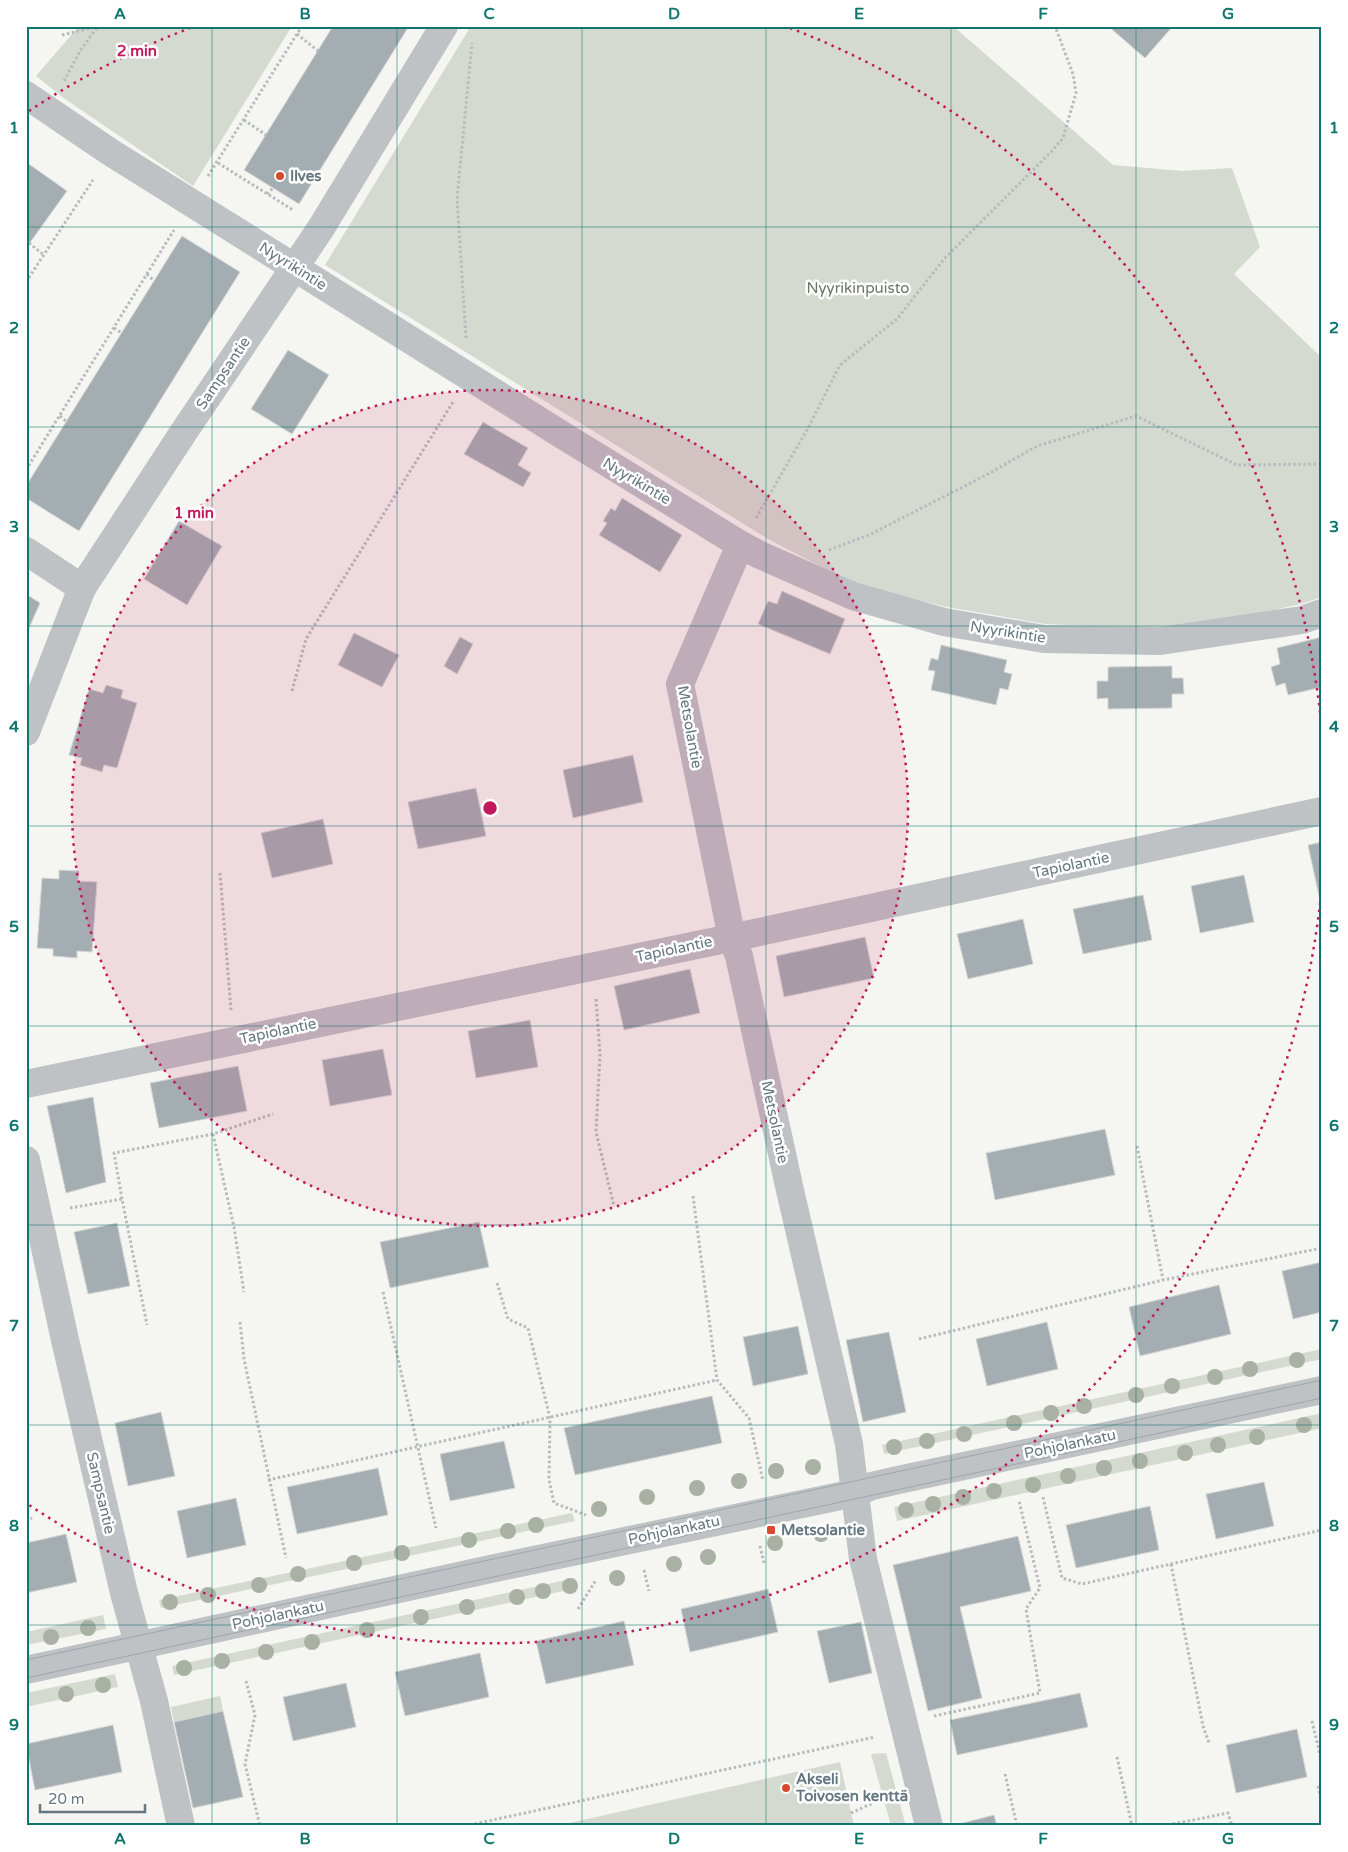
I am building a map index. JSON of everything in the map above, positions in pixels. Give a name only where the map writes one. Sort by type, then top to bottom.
[{"type":"street","name":"Sampsantie","points":[[26,732],[82,588],[182,433],[321,228],[444,26]]},
{"type":"street","name":"Nyyrikintie","points":[[26,95],[110,152],[741,545],[853,596],[944,622],[1044,638],[1160,641],[1302,620],[1322,613]]},
{"type":"street","name":"Metsolantie","points":[[741,545],[680,684],[732,938],[739,956],[789,1186],[849,1444],[863,1559],[930,1826]]},
{"type":"street","points":[[26,551],[82,588]]},
{"type":"street","name":"Tapiolantie","points":[[26,1084],[732,938],[1322,811]]},
{"type":"street","name":"Sampsantie","points":[[26,1160],[65,1340],[124,1593],[154,1701],[181,1826]]},
{"type":"street","name":"Pohjolankatu","points":[[26,1670],[517,1563],[855,1493],[872,1486],[1322,1390]]},
{"type":"path","points":[[26,470],[190,202],[218,163],[302,26]]},
{"type":"path","points":[[741,545],[808,428],[840,365],[897,319],[944,259],[1063,138],[1076,93],[1073,74],[1055,26]]},
{"type":"path","points":[[62,35],[97,27]]},
{"type":"path","points":[[49,111],[80,51],[97,27]]},
{"type":"path","points":[[298,34],[318,51]]},
{"type":"path","points":[[292,691],[306,639],[469,376],[457,199],[473,36]]},
{"type":"path","points":[[244,120],[266,135]]},
{"type":"path","points":[[26,282],[110,152]]},
{"type":"path","points":[[218,163],[321,228]]},
{"type":"path","points":[[267,194],[273,188]]},
{"type":"path","points":[[30,243],[44,255]]},
{"type":"path","points":[[147,274],[154,281]]},
{"type":"path","points":[[114,328],[122,333]]},
{"type":"path","points":[[60,416],[67,422]]},
{"type":"path","points":[[786,567],[871,534],[990,473],[1037,446],[1136,416],[1237,464],[1322,464]]},
{"type":"path","points":[[220,873],[234,1040]]},
{"type":"path","points":[[596,990],[600,1054],[596,1132],[614,1206]]},
{"type":"path","points":[[148,1325],[114,1153],[213,1134],[273,1114]]},
{"type":"path","points":[[213,1134],[234,1227],[244,1292]]},
{"type":"path","points":[[1137,1146],[1163,1280]]},
{"type":"path","points":[[693,1196],[717,1380],[749,1418],[764,1484]]},
{"type":"path","points":[[61,1209],[122,1199]]},
{"type":"path","points":[[919,1339],[1163,1280],[1322,1248]]},
{"type":"path","points":[[498,1283],[508,1319],[528,1328],[550,1418],[549,1480],[554,1503],[587,1515]]},
{"type":"path","points":[[383,1292],[436,1528]]},
{"type":"path","points":[[240,1322],[244,1358],[268,1480],[286,1558]]},
{"type":"path","points":[[268,1480],[717,1380]]},
{"type":"path","points":[[1043,1496],[1062,1578],[1082,1584],[1322,1530]]},
{"type":"path","points":[[465,1826],[905,1726],[1040,1693],[1026,1609],[1040,1588],[1019,1501]]},
{"type":"path","points":[[26,1521],[32,1518]]},
{"type":"path","points":[[1172,1564],[1203,1726],[1209,1743]]},
{"type":"path","points":[[643,1567],[649,1591]]},
{"type":"path","points":[[578,1609],[598,1575]]},
{"type":"path","points":[[246,1681],[255,1715],[245,1764],[260,1826]]},
{"type":"path","points":[[1312,1721],[1322,1764]]},
{"type":"path","points":[[1117,1757],[1132,1826]]},
{"type":"path","points":[[1006,1774],[1017,1826]]},
{"type":"path","points":[[1318,1786],[1322,1801]]},
{"type":"path","points":[[852,1813],[876,1802],[921,1790]]},
{"type":"path","points":[[1163,1826],[1228,1813],[1232,1826]]},
{"type":"green space","points":[[79,26],[292,26],[193,186],[65,99],[36,76]]},
{"type":"green space","name":"Nyyrikinpuisto","points":[[471,26],[953,26],[1113,165],[1183,171],[1232,168],[1260,247],[1234,274],[1322,358],[1322,597],[1301,604],[1204,625],[1160,629],[1045,624],[947,607],[858,586],[768,539],[325,265]]},
{"type":"green space","points":[[1322,1349],[1322,1359],[884,1454],[882,1445]]},
{"type":"green space","points":[[1322,1413],[1322,1428],[897,1521],[894,1507]]},
{"type":"green space","points":[[572,1513],[575,1521],[161,1608],[159,1600]]},
{"type":"green space","points":[[575,1578],[577,1588],[174,1675],[172,1666]]},
{"type":"green space","points":[[103,1615],[106,1629],[26,1645],[26,1632]]},
{"type":"green space","points":[[115,1674],[118,1687],[26,1707],[26,1693]]},
{"type":"green space","points":[[220,1696],[223,1711],[174,1722],[171,1707]]},
{"type":"green space","points":[[886,1753],[906,1826],[891,1826],[871,1754]]},
{"type":"green space","name":"Akseli Toivosen kenttä","points":[[840,1762],[854,1826],[556,1826]]},
{"type":"building","points":[[333,26],[409,26],[299,204],[244,170]]},
{"type":"building","points":[[1108,26],[1173,26],[1145,58]]},
{"type":"building","points":[[26,162],[67,191],[26,248]]},
{"type":"building","points":[[182,236],[240,272],[79,531],[26,498],[26,486]]},
{"type":"building","points":[[288,350],[329,375],[292,434],[251,409]]},
{"type":"building","points":[[483,422],[528,448],[518,465],[531,473],[523,487],[464,454]]},
{"type":"building","points":[[622,498],[682,535],[660,572],[599,535],[607,523],[603,521],[611,508],[615,511]]},
{"type":"building","points":[[179,521],[222,546],[187,605],[144,579]]},
{"type":"building","points":[[782,591],[845,619],[830,654],[758,624],[768,601],[777,604]]},
{"type":"building","points":[[26,594],[40,603],[26,635]]},
{"type":"building","points":[[354,633],[399,655],[382,687],[338,665]]},
{"type":"building","points":[[460,637],[473,644],[457,674],[444,666]]},
{"type":"building","points":[[1322,637],[1322,687],[1288,695],[1285,683],[1276,686],[1271,667],[1280,664],[1277,648]]},
{"type":"building","points":[[941,645],[1007,660],[1004,672],[1012,674],[1008,690],[1000,688],[996,705],[931,690],[935,671],[928,670],[931,658],[938,660]]},
{"type":"building","points":[[1172,666],[1172,678],[1183,678],[1184,694],[1172,694],[1172,708],[1108,709],[1108,698],[1097,699],[1097,681],[1108,681],[1108,667]]},
{"type":"building","points":[[106,685],[123,690],[121,698],[137,703],[117,768],[104,765],[102,772],[80,765],[82,758],[69,755],[89,689],[103,693]]},
{"type":"building","points":[[633,755],[643,802],[573,818],[563,770]]},
{"type":"building","points":[[476,788],[486,836],[418,849],[408,802]]},
{"type":"building","points":[[323,819],[333,864],[272,878],[261,833]]},
{"type":"building","points":[[1322,842],[1322,896],[1319,896],[1308,845]]},
{"type":"building","points":[[59,870],[79,871],[78,881],[97,882],[92,952],[77,951],[77,958],[53,956],[53,949],[37,948],[42,878],[59,879]]},
{"type":"building","points":[[1244,875],[1254,922],[1200,933],[1191,886]]},
{"type":"building","points":[[1143,895],[1152,940],[1083,954],[1073,909]]},
{"type":"building","points":[[1023,919],[1033,964],[968,979],[957,934]]},
{"type":"building","points":[[865,937],[874,978],[784,997],[776,956]]},
{"type":"building","points":[[690,969],[700,1013],[624,1030],[614,986]]},
{"type":"building","points":[[530,1020],[538,1067],[476,1078],[468,1031]]},
{"type":"building","points":[[383,1049],[392,1095],[330,1106],[322,1060]]},
{"type":"building","points":[[238,1066],[247,1111],[159,1128],[150,1083]]},
{"type":"building","points":[[93,1097],[106,1182],[66,1193],[47,1106]]},
{"type":"building","points":[[1105,1129],[1115,1175],[995,1200],[986,1153]]},
{"type":"building","points":[[479,1222],[489,1267],[390,1288],[380,1242]]},
{"type":"building","points":[[117,1223],[130,1286],[88,1294],[74,1232]]},
{"type":"building","points":[[1322,1262],[1322,1312],[1293,1319],[1282,1271]]},
{"type":"building","points":[[1219,1285],[1231,1334],[1140,1356],[1129,1307]]},
{"type":"building","points":[[1047,1322],[1058,1369],[987,1386],[976,1339]]},
{"type":"building","points":[[798,1326],[808,1374],[753,1386],[743,1337]]},
{"type":"building","points":[[889,1332],[906,1412],[863,1422],[846,1340]]},
{"type":"building","points":[[712,1396],[722,1443],[575,1475],[564,1428]]},
{"type":"building","points":[[161,1412],[175,1476],[128,1486],[115,1423]]},
{"type":"building","points":[[504,1441],[515,1488],[450,1501],[440,1454]]},
{"type":"building","points":[[378,1468],[388,1515],[297,1534],[287,1487]]},
{"type":"building","points":[[1264,1482],[1274,1526],[1216,1539],[1206,1494]]},
{"type":"building","points":[[236,1498],[246,1545],[187,1558],[177,1511]]},
{"type":"building","points":[[1150,1506],[1159,1550],[1076,1568],[1066,1525]]},
{"type":"building","points":[[66,1534],[77,1582],[26,1593],[26,1543]]},
{"type":"building","points":[[1018,1536],[1031,1591],[960,1607],[982,1698],[928,1711],[893,1565]]},
{"type":"building","points":[[768,1589],[778,1632],[690,1652],[681,1609]]},
{"type":"building","points":[[624,1621],[634,1665],[546,1684],[536,1641]]},
{"type":"building","points":[[861,1622],[872,1673],[829,1683],[817,1631]]},
{"type":"building","points":[[480,1653],[489,1697],[405,1716],[395,1672]]},
{"type":"building","points":[[346,1683],[356,1727],[293,1741],[283,1697]]},
{"type":"building","points":[[1080,1693],[1088,1727],[957,1755],[950,1720]]},
{"type":"building","points":[[223,1711],[243,1797],[193,1808],[174,1722]]},
{"type":"building","points":[[113,1725],[122,1772],[35,1790],[26,1744]]},
{"type":"building","points":[[1297,1729],[1307,1777],[1236,1793],[1226,1745]]},
{"type":"building","points":[[994,1815],[997,1826],[951,1826]]},
{"type":"tram line","points":[[26,1660],[1322,1380]]},
{"type":"tram line","points":[[26,1678],[1322,1398]]},
{"type":"place","name":"Ilves","points":[[280,176]]},
{"type":"place","name":"Metsolantie","points":[[771,1530]]},
{"type":"place","name":"Akseli Toivosen kenttä","points":[[786,1788]]}]
